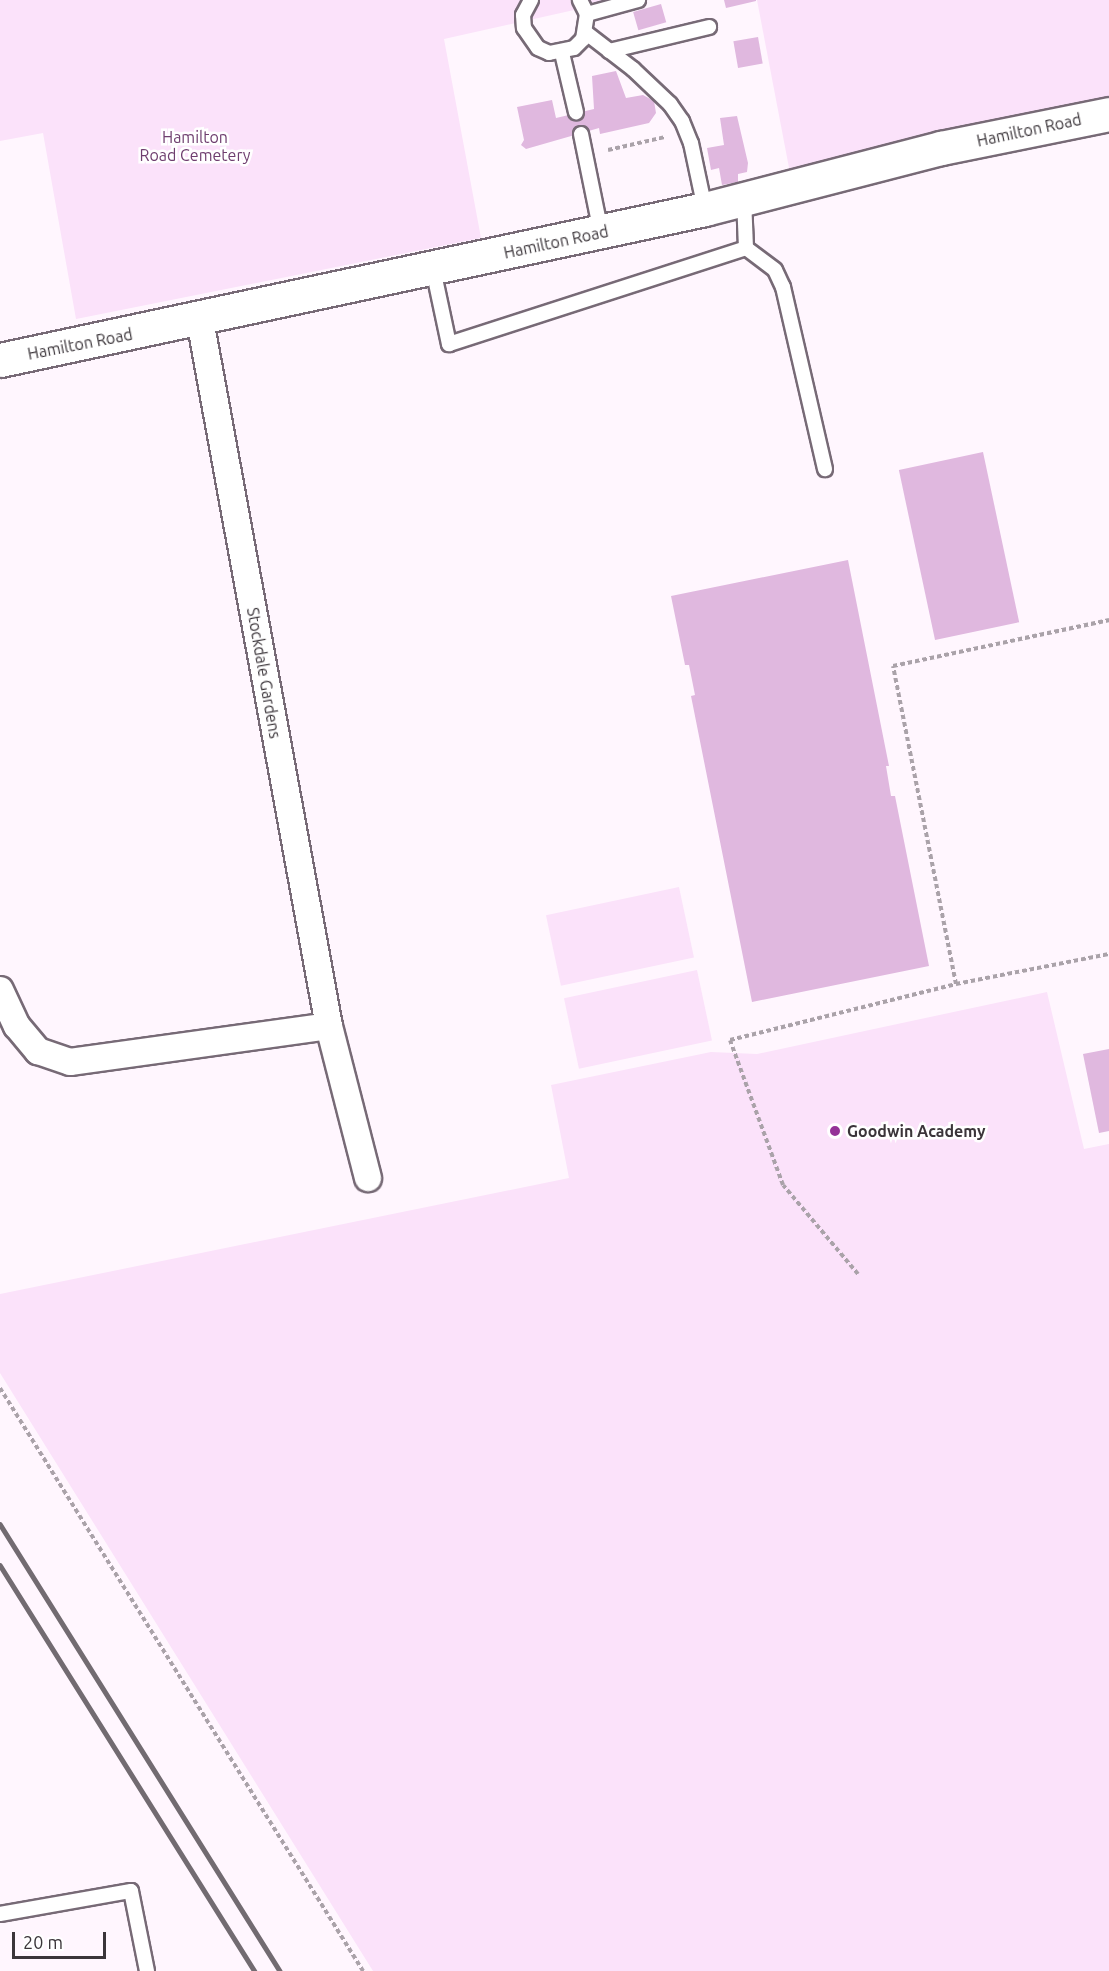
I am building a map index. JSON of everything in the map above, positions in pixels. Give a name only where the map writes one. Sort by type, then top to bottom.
[{"type":"main road","name":"Hamilton Road","points":[[0,360],[200,320],[705,209],[941,148],[1109,114]]},
{"type":"street","name":"Stockdale Gardens","points":[[200,320],[329,1026],[368,1178]]},
{"type":"street","points":[[0,990],[16,1026],[38,1051],[70,1062],[329,1026]]},
{"type":"lane","points":[[531,0],[523,15],[528,39],[549,53],[562,53],[574,48],[585,32],[587,14],[580,0]]},
{"type":"lane","points":[[587,14],[638,0]]},
{"type":"lane","points":[[609,51],[709,27]]},
{"type":"lane","points":[[585,32],[670,104],[686,132],[705,209]]},
{"type":"lane","points":[[562,53],[576,112]]},
{"type":"lane","points":[[581,134],[601,232]]},
{"type":"lane","points":[[744,199],[746,248]]},
{"type":"lane","points":[[433,269],[449,344],[746,248]]},
{"type":"lane","points":[[746,248],[776,270],[783,287],[825,469]]},
{"type":"lane","points":[[0,1914],[131,1891],[147,1971]]},
{"type":"path","points":[[585,156],[686,132]]},
{"type":"path","points":[[956,984],[893,666],[1109,620]]},
{"type":"path","points":[[858,1274],[783,1185],[730,1040],[956,984],[1109,954]]},
{"type":"path","points":[[0,1388],[363,1971]]},
{"type":"green space","name":"Hamilton Road Cemetery","points":[[0,0],[619,0],[444,39],[481,238],[76,319],[43,133],[0,141]]},
{"type":"green space","points":[[757,0],[1109,0],[1109,97],[790,173]]},
{"type":"green space","points":[[679,887],[694,957],[561,986],[546,915]]},
{"type":"green space","points":[[697,970],[712,1040],[579,1069],[564,998]]},
{"type":"green space","name":"Goodwin Academy","points":[[1047,992],[1084,1149],[1109,1144],[1109,1971],[373,1971],[0,1373],[0,1294],[569,1178],[551,1085],[711,1052],[757,1054]]},
{"type":"building","points":[[724,0],[756,0],[756,1],[726,8]]},
{"type":"building","points":[[661,4],[666,22],[638,30],[633,12]]},
{"type":"building","points":[[758,37],[763,64],[738,68],[733,41]]},
{"type":"building","points":[[616,71],[626,98],[643,95],[654,101],[656,113],[649,123],[600,134],[599,128],[526,149],[521,145],[524,140],[517,107],[552,100],[556,118],[594,109],[592,76]]},
{"type":"building","points":[[737,116],[748,163],[747,172],[738,174],[738,182],[722,185],[719,168],[711,170],[707,148],[724,145],[720,118]]},
{"type":"building","points":[[983,452],[1019,622],[935,640],[899,470]]},
{"type":"building","points":[[848,560],[889,766],[886,766],[891,796],[895,796],[929,966],[752,1002],[691,696],[695,695],[689,665],[685,665],[671,596]]},
{"type":"building","points":[[1109,1049],[1109,1131],[1099,1133],[1083,1054]]},
{"type":"railway","points":[[0,1524],[280,1971]]},
{"type":"railway","points":[[0,1565],[255,1971]]},
{"type":"place","name":"Goodwin Academy","points":[[835,1131]]}]
